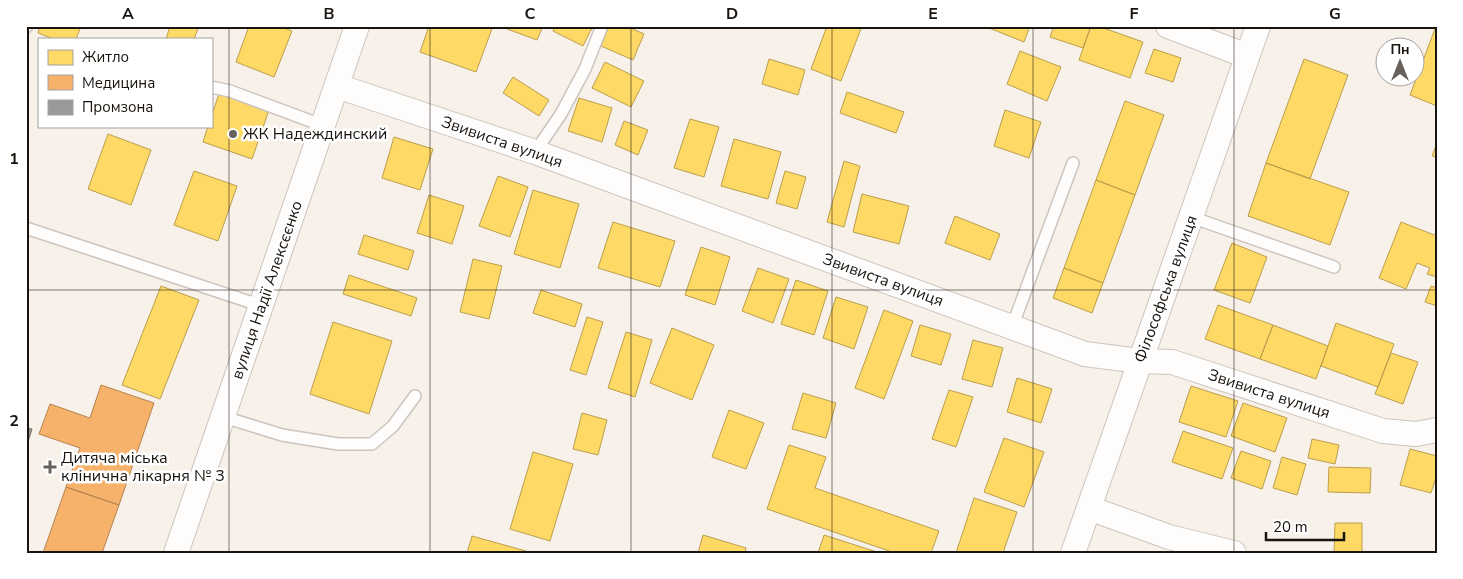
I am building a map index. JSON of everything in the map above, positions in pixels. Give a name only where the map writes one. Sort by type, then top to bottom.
[{"type":"street","name":"вулиця Надії Алексєєнко","points":[[176,553],[357,26]]},
{"type":"street","points":[[1168,26],[1247,56]]},
{"type":"street","name":"Філософська вулиця","points":[[1073,553],[1258,26]]},
{"type":"street","name":"Звивиста вулиця","points":[[337,86],[535,152],[1085,354],[1140,361],[1172,362],[1383,431],[1416,434],[1437,430]]},
{"type":"street","points":[[1089,508],[1169,537],[1234,553]]},
{"type":"lane","points":[[535,152],[561,114],[585,69],[602,26]]},
{"type":"lane","points":[[212,87],[230,91],[324,126]]},
{"type":"lane","points":[[1012,327],[1073,163]]},
{"type":"lane","points":[[1192,217],[1334,267]]},
{"type":"lane","points":[[26,228],[262,306]]},
{"type":"lane","points":[[224,416],[282,435],[338,444],[372,444],[393,426],[415,396]]},
{"type":"building: Житло","points":[[40,26],[81,26],[76,38],[50,38],[38,33]]},
{"type":"building: Житло","points":[[170,26],[199,26],[194,38],[166,38]]},
{"type":"building: Житло","points":[[249,26],[279,26],[292,31],[274,77],[236,62]]},
{"type":"building: Житло","points":[[429,26],[493,26],[476,72],[420,52]]},
{"type":"building: Житло","points":[[508,26],[543,26],[537,40],[507,29]]},
{"type":"building: Житло","points":[[555,26],[593,26],[583,46],[553,31]]},
{"type":"building: Житло","points":[[609,26],[626,26],[644,34],[633,60],[601,46]]},
{"type":"building: Житло","points":[[827,26],[862,26],[841,81],[811,69]]},
{"type":"building: Житло","points":[[984,26],[1030,26],[1024,42]]},
{"type":"building: Житло","points":[[1054,26],[1091,26],[1083,48],[1050,37]]},
{"type":"building: Житло","points":[[1091,26],[1098,26],[1143,42],[1130,78],[1079,60]]},
{"type":"building: Житло","points":[[1437,26],[1437,106],[1410,95],[1413,88],[1426,88],[1426,53]]},
{"type":"building: Житло","points":[[1154,49],[1181,58],[1173,82],[1145,73]]},
{"type":"building: Житло","points":[[1020,51],[1061,67],[1047,101],[1007,84]]},
{"type":"building: Житло","points":[[769,59],[805,70],[798,95],[762,84]]},
{"type":"building: Житло","points":[[1304,59],[1348,75],[1310,179],[1266,163]]},
{"type":"building: Житло","points":[[605,62],[644,81],[631,107],[592,88]]},
{"type":"building: Житло","points":[[513,77],[549,100],[539,116],[503,93]]},
{"type":"building: Житло","points":[[847,92],[904,112],[896,133],[840,113]]},
{"type":"building: Житло","name":"ЖК Надеждинский","points":[[219,94],[269,110],[252,159],[203,142],[207,128],[212,128],[212,114]]},
{"type":"building: Житло","points":[[579,98],[612,108],[602,142],[568,131]]},
{"type":"building: Житло","points":[[1125,101],[1164,115],[1135,195],[1096,180]]},
{"type":"building: Житло","points":[[1005,110],[1041,122],[1029,158],[994,146]]},
{"type":"building: Житло","points":[[690,119],[719,127],[704,177],[674,168]]},
{"type":"building: Житло","points":[[624,121],[648,130],[638,155],[615,145]]},
{"type":"building: Житло","points":[[108,134],[151,150],[131,205],[88,189]]},
{"type":"building: Житло","points":[[394,137],[433,149],[420,190],[382,178]]},
{"type":"building: Житло","points":[[734,139],[781,152],[768,199],[721,186]]},
{"type":"building: Житло","points":[[1437,143],[1437,157],[1432,156]]},
{"type":"building: Житло","points":[[844,161],[860,166],[844,227],[827,222]]},
{"type":"building: Житло","points":[[1266,163],[1349,192],[1330,245],[1248,216]]},
{"type":"building: Житло","points":[[194,171],[237,186],[218,241],[174,225]]},
{"type":"building: Житло","points":[[785,171],[806,177],[797,209],[776,203]]},
{"type":"building: Житло","points":[[498,176],[528,187],[510,237],[479,226]]},
{"type":"building: Житло","points":[[1096,180],[1135,195],[1103,283],[1064,268]]},
{"type":"building: Житло","points":[[533,190],[579,204],[560,268],[514,254]]},
{"type":"building: Житло","points":[[862,194],[909,206],[899,244],[853,232]]},
{"type":"building: Житло","points":[[429,195],[464,206],[452,244],[417,233]]},
{"type":"building: Житло","points":[[955,216],[1000,234],[990,260],[945,243]]},
{"type":"building: Житло","points":[[613,222],[675,241],[660,287],[598,268]]},
{"type":"building: Житло","points":[[1401,222],[1437,236],[1437,277],[1427,274],[1430,268],[1417,263],[1406,289],[1379,278]]},
{"type":"building: Житло","points":[[364,235],[414,251],[408,270],[358,254]]},
{"type":"building: Житло","points":[[1232,243],[1267,257],[1250,303],[1214,290]]},
{"type":"building: Житло","points":[[701,247],[730,257],[715,305],[685,295]]},
{"type":"building: Житло","points":[[473,259],[502,266],[489,319],[460,312]]},
{"type":"building: Житло","points":[[758,268],[789,279],[773,323],[742,311]]},
{"type":"building: Житло","points":[[1064,268],[1103,283],[1092,313],[1053,298]]},
{"type":"building: Житло","points":[[349,275],[417,298],[411,316],[343,294]]},
{"type":"building: Житло","points":[[796,280],[828,291],[814,335],[781,324]]},
{"type":"building: Житло","points":[[161,286],[199,300],[160,399],[122,385]]},
{"type":"building: Житло","points":[[1431,286],[1437,288],[1437,306],[1425,302]]},
{"type":"building: Житло","points":[[541,290],[582,304],[575,327],[533,313]]},
{"type":"building: Житло","points":[[836,297],[868,307],[854,349],[823,338]]},
{"type":"building: Житло","points":[[1218,305],[1273,325],[1260,359],[1205,339]]},
{"type":"building: Житло","points":[[884,310],[913,321],[884,399],[855,388]]},
{"type":"building: Житло","points":[[587,317],[603,322],[586,375],[570,370]]},
{"type":"building: Житло","points":[[333,322],[392,341],[369,414],[310,394]]},
{"type":"building: Житло","points":[[1336,323],[1394,344],[1378,387],[1321,366]]},
{"type":"building: Житло","points":[[920,325],[951,334],[941,365],[911,356]]},
{"type":"building: Житло","points":[[1273,325],[1328,346],[1316,379],[1260,359]]},
{"type":"building: Житло","points":[[672,328],[714,345],[692,400],[650,383]]},
{"type":"building: Житло","points":[[626,332],[652,340],[635,397],[608,388]]},
{"type":"building: Житло","points":[[973,340],[1003,348],[992,387],[962,379]]},
{"type":"building: Житло","points":[[1391,353],[1418,362],[1403,404],[1375,394]]},
{"type":"building: Житло","points":[[1017,378],[1052,389],[1041,423],[1007,412]]},
{"type":"building: Житло","points":[[1191,386],[1238,401],[1226,437],[1179,422]]},
{"type":"building: Житло","points":[[949,390],[973,397],[956,447],[932,439]]},
{"type":"building: Житло","points":[[803,393],[836,403],[826,438],[792,429]]},
{"type":"building: Житло","points":[[1243,403],[1287,418],[1275,452],[1231,436]]},
{"type":"building: Житло","points":[[729,410],[764,423],[746,469],[712,457]]},
{"type":"building: Житло","points":[[582,413],[607,420],[598,455],[573,449]]},
{"type":"building: Житло","points":[[1183,431],[1233,448],[1222,479],[1172,462]]},
{"type":"building: Житло","points":[[1004,438],[1044,452],[1024,507],[984,492]]},
{"type":"building: Житло","points":[[1312,439],[1339,445],[1335,464],[1308,458]]},
{"type":"building: Житло","points":[[789,445],[826,457],[815,488],[939,531],[931,553],[895,553],[767,509]]},
{"type":"building: Житло","points":[[1410,449],[1437,456],[1437,474],[1431,493],[1400,485]]},
{"type":"building: Житло","points":[[1241,451],[1271,461],[1262,489],[1231,478]]},
{"type":"building: Житло","points":[[533,452],[573,464],[550,541],[510,529]]},
{"type":"building: Житло","points":[[1282,457],[1306,464],[1297,495],[1273,488]]},
{"type":"building: Житло","points":[[1329,467],[1371,468],[1370,493],[1328,492]]},
{"type":"building: Житло","points":[[974,498],[1017,512],[1003,553],[956,553]]},
{"type":"building: Житло","points":[[1335,523],[1362,523],[1362,553],[1334,553]]},
{"type":"building: Житло","points":[[703,535],[746,548],[745,553],[698,553]]},
{"type":"building: Житло","points":[[824,535],[880,553],[818,553]]},
{"type":"building: Житло","points":[[472,536],[533,553],[467,553]]},
{"type":"building: Медицина","points":[[101,385],[154,403],[119,505],[66,487],[80,448],[39,434],[50,404],[90,418]]},
{"type":"building: Медицина","points":[[66,487],[119,505],[102,553],[43,553]]},
{"type":"building: Промзона","points":[[26,428],[32,429],[26,448]]},
{"type":"place","name":"ЖК Надеждинский","points":[[233,134]]},
{"type":"place","name":"Дитяча міська клінична лікарня № 3","points":[[50,467]]}]
